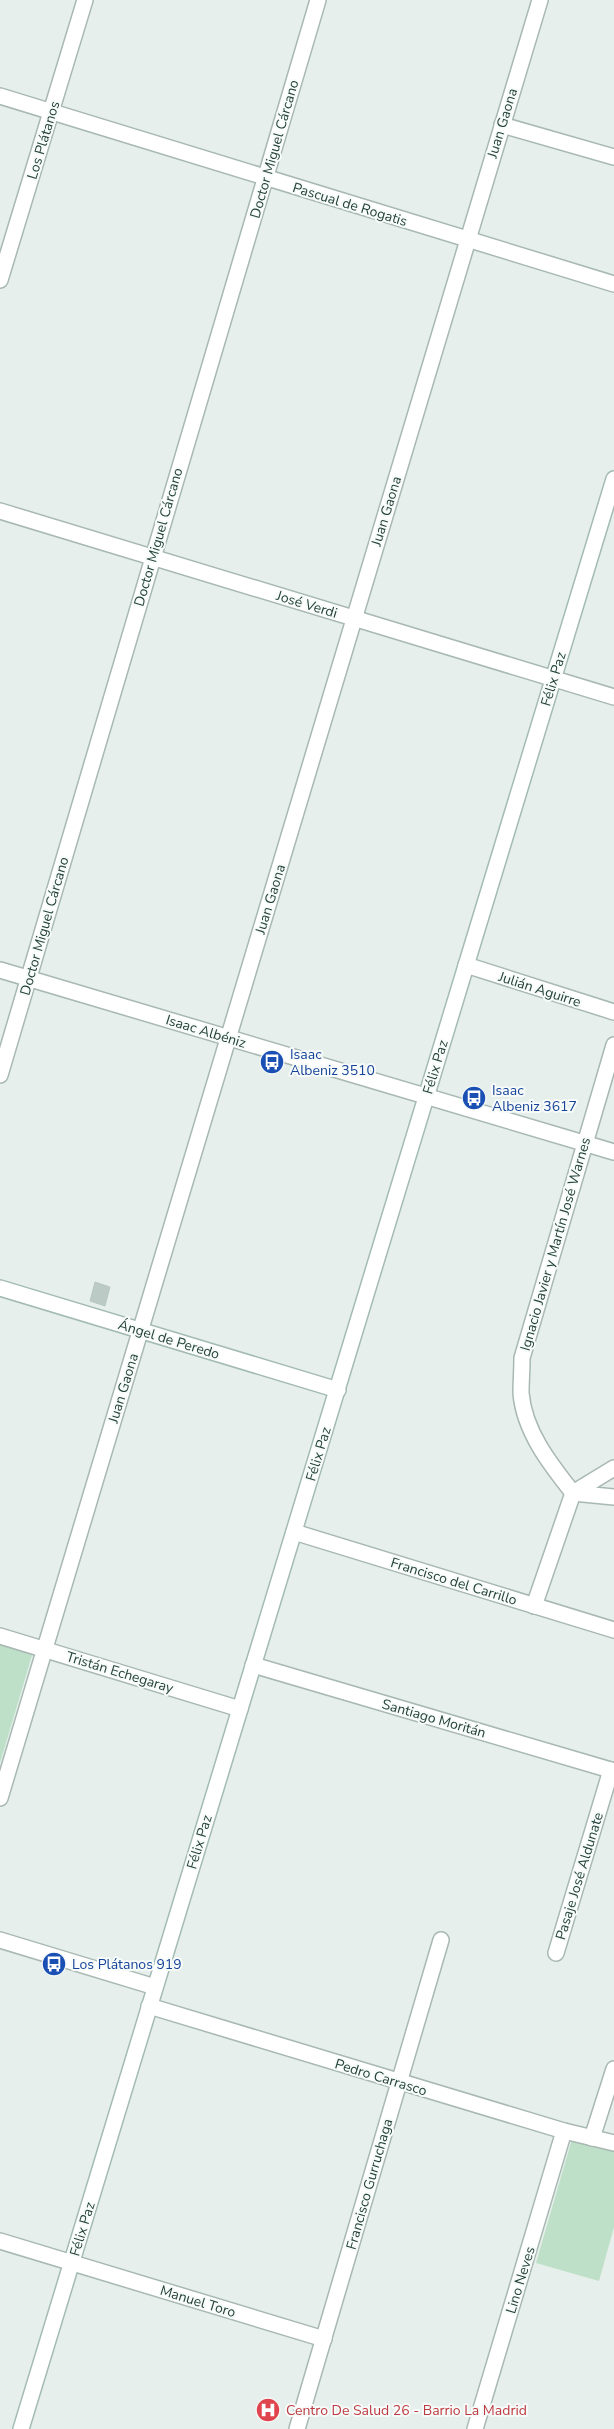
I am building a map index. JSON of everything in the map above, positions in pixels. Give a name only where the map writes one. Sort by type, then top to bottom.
[{"type":"street","name":"Los Plátanos","points":[[0,280],[85,0]]},
{"type":"street","name":"Doctor Miguel Cárcano","points":[[0,1075],[318,0]]},
{"type":"street","name":"Juan Gaona","points":[[0,1798],[540,0]]},
{"type":"street","name":"Pascual de Rogatis","points":[[0,96],[614,284]]},
{"type":"street","points":[[502,125],[614,157]]},
{"type":"street","name":"Félix Paz","points":[[21,2429],[614,480]]},
{"type":"street","name":"José Verdi","points":[[0,511],[614,697]]},
{"type":"street","name":"Julián Aguirre","points":[[466,965],[614,1012]]},
{"type":"street","name":"Isaac Albéniz","points":[[0,970],[614,1152]]},
{"type":"street","name":"Ignacio Javier y Martín José Warnes","points":[[573,1493],[540,1449],[528,1420],[521,1394],[522,1358],[614,1045]]},
{"type":"street","name":"Ángel de Peredo","points":[[0,1288],[338,1390]]},
{"type":"street","points":[[534,1606],[573,1493],[614,1468]]},
{"type":"street","points":[[573,1493],[614,1498]]},
{"type":"street","name":"Francisco del Carrillo","points":[[294,1532],[614,1630]]},
{"type":"street","name":"Tristán Echegaray","points":[[0,1636],[240,1709]]},
{"type":"street","name":"Santiago Moritán","points":[[253,1666],[612,1771]]},
{"type":"street","name":"Pasaje José Aldunate","points":[[556,1953],[612,1771]]},
{"type":"street","points":[[0,1940],[155,1987]]},
{"type":"street","name":"Francisco Gurruchaga","points":[[297,2429],[441,1940]]},
{"type":"street","name":"Pedro Carrasco","points":[[149,2006],[564,2131],[614,2143]]},
{"type":"street","points":[[592,2138],[614,2069]]},
{"type":"street","name":"Lino Neves","points":[[476,2429],[564,2131]]},
{"type":"street","name":"Manuel Toro","points":[[0,2240],[324,2339]]},
{"type":"green space","points":[[0,1642],[33,1652],[0,1763]]},
{"type":"green space","points":[[572,2139],[614,2149],[614,2227],[599,2281],[536,2263]]},
{"type":"building","points":[[95,1282],[110,1287],[105,1306],[90,1301]]},
{"type":"place","name":"Isaac Albeniz 3510","points":[[272,1062]]},
{"type":"place","name":"Isaac Albeniz 3617","points":[[474,1098]]},
{"type":"place","name":"Los Plátanos 919","points":[[54,1964]]},
{"type":"place","name":"Centro De Salud 26 - Barrio La Madrid","points":[[268,2410]]}]
